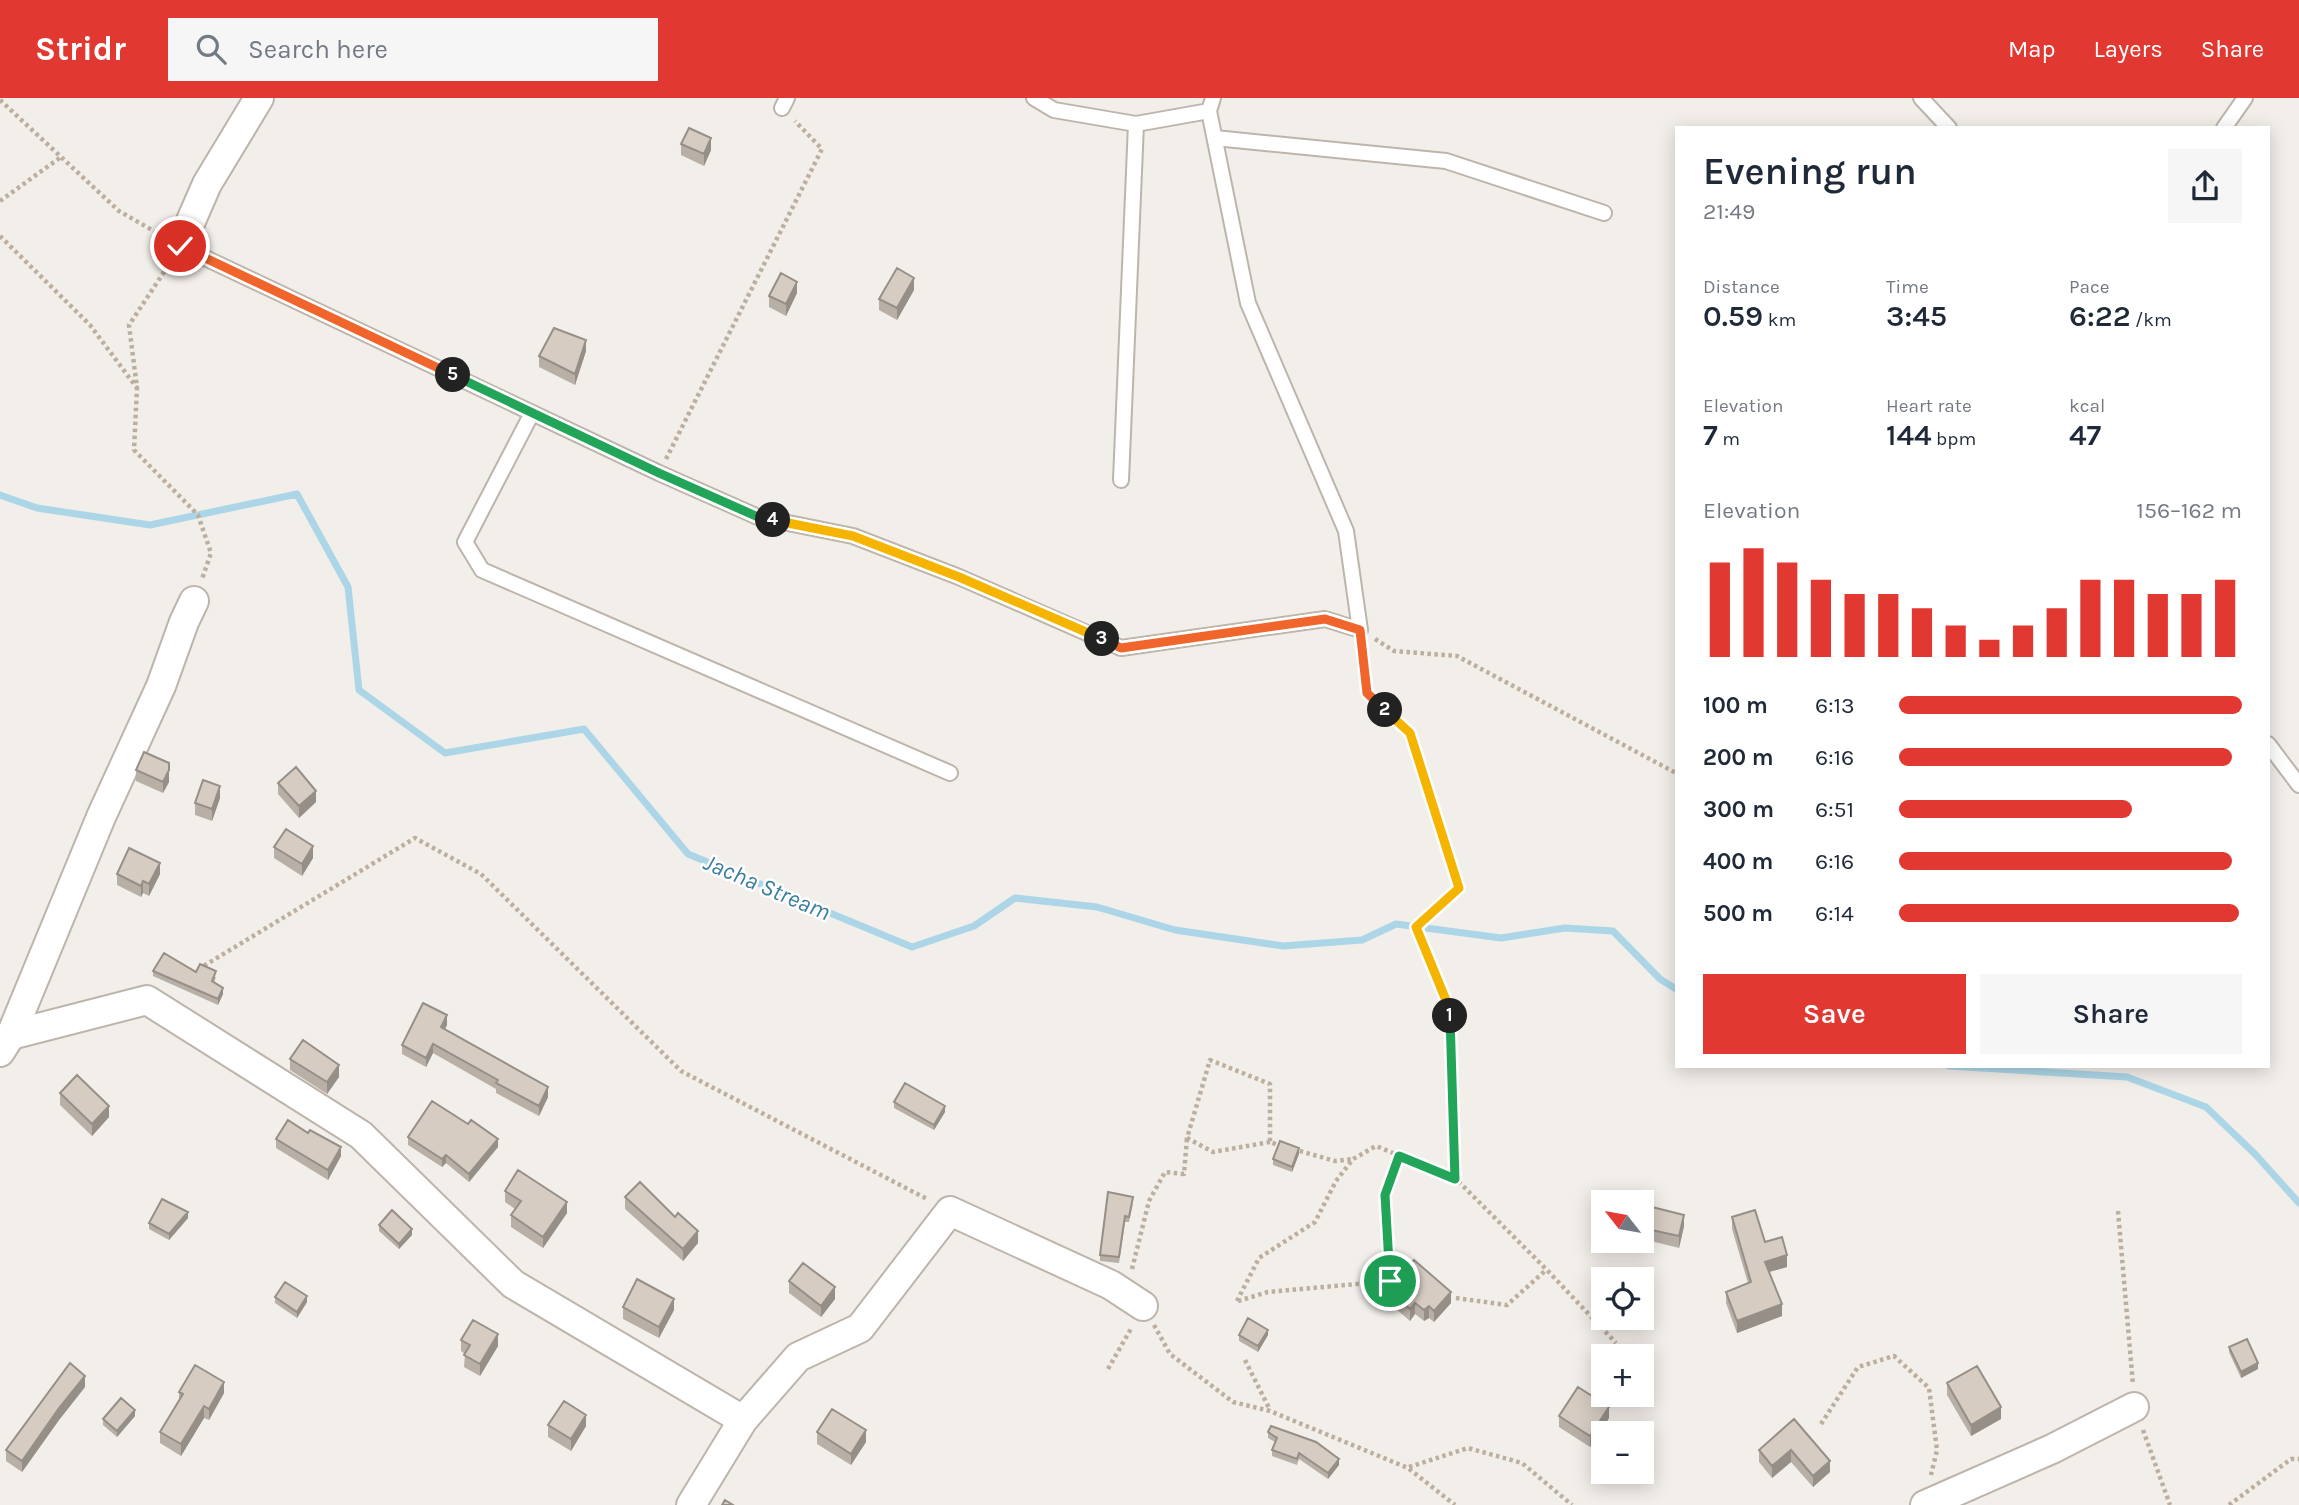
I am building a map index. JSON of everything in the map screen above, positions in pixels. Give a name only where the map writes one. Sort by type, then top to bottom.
[{"type":"street","points":[[180,246],[207,184],[259,98]]},
{"type":"street","points":[[5,1044],[101,817],[161,686],[194,601]]},
{"type":"street","points":[[5,1044],[147,1000],[362,1135],[513,1283],[743,1420]]},
{"type":"street","points":[[691,1505],[743,1420],[798,1357],[860,1328],[950,1211],[1111,1285],[1143,1306]]},
{"type":"street","points":[[1927,1494],[2052,1450],[2134,1407]]},
{"type":"lane","points":[[180,246],[659,473],[758,517],[853,536],[959,577],[1121,648],[1325,619],[1360,630],[1346,531],[1248,303],[1215,138],[1211,104],[1136,124],[1054,110],[1034,98]]},
{"type":"lane","points":[[1921,98],[1947,126]]},
{"type":"lane","points":[[2225,126],[2245,98]]},
{"type":"lane","points":[[1121,480],[1136,124]]},
{"type":"lane","points":[[1215,138],[1446,161],[1604,213]]},
{"type":"lane","points":[[532,413],[466,542],[482,570],[950,773]]},
{"type":"lane","points":[[2270,747],[2299,785]]},
{"type":"path","points":[[0,100],[119,211],[180,246],[130,325],[137,388],[134,450],[198,515],[211,553],[194,601]]},
{"type":"path","points":[[659,473],[822,149],[785,103]]},
{"type":"path","points":[[0,201],[61,157]]},
{"type":"path","points":[[0,236],[90,325],[137,388]]},
{"type":"path","points":[[1360,630],[1394,650],[1457,656],[1675,772]]},
{"type":"path","points":[[1360,630],[1367,693],[1410,733],[1459,888],[1416,927],[1450,1010],[1455,1179]]},
{"type":"path","points":[[181,979],[415,838],[481,874],[681,1071],[950,1211]]},
{"type":"path","points":[[1270,1142],[1270,1084],[1210,1060],[1187,1138],[1184,1174],[1165,1172],[1149,1201],[1131,1273],[1143,1306],[1170,1354],[1233,1402],[1270,1411],[1408,1468],[1455,1505]]},
{"type":"path","points":[[1187,1138],[1213,1152],[1270,1142],[1335,1161],[1353,1159]]},
{"type":"path","points":[[1399,1156],[1385,1195],[1390,1281],[1268,1292],[1237,1301],[1259,1258],[1315,1222],[1336,1181],[1353,1159],[1376,1146],[1455,1179],[1616,1343]]},
{"type":"path","points":[[2118,1211],[2134,1407],[2170,1505]]},
{"type":"path","points":[[1456,1298],[1507,1305],[1546,1269]]},
{"type":"path","points":[[1108,1369],[1143,1306]]},
{"type":"path","points":[[1821,1424],[1858,1367],[1894,1356],[1929,1388],[1937,1450],[1927,1494]]},
{"type":"path","points":[[1245,1360],[1270,1411]]},
{"type":"path","points":[[1408,1468],[1468,1448],[1522,1463],[1572,1505]]},
{"type":"path","points":[[2229,1505],[2291,1459],[2299,1459]]},
{"type":"building","points":[[689,128],[711,138],[704,154],[681,144]]},
{"type":"building","points":[[897,268],[914,278],[897,308],[879,299]]},
{"type":"building","points":[[781,273],[797,282],[786,304],[769,296]]},
{"type":"building","points":[[554,328],[586,340],[575,374],[539,356]]},
{"type":"building","points":[[144,752],[169,763],[169,770],[163,782],[136,770]]},
{"type":"building","points":[[296,767],[316,791],[299,806],[278,783]]},
{"type":"building","points":[[203,780],[220,786],[212,809],[195,803]]},
{"type":"building","points":[[286,829],[313,846],[302,864],[274,847]]},
{"type":"building","points":[[129,848],[160,863],[149,884],[143,881],[141,886],[117,874]]},
{"type":"building","points":[[164,953],[196,972],[200,964],[216,971],[212,981],[223,988],[218,999],[153,971]]},
{"type":"building","points":[[423,1003],[447,1015],[441,1027],[548,1087],[539,1106],[433,1044],[426,1058],[402,1045]]},
{"type":"building","points":[[303,1040],[339,1065],[327,1082],[290,1059]]},
{"type":"building","points":[[77,1075],[109,1106],[92,1124],[60,1093]]},
{"type":"building","points":[[905,1083],[945,1106],[934,1125],[894,1102]]},
{"type":"building","points":[[432,1101],[468,1124],[471,1120],[498,1139],[469,1174],[446,1155],[442,1159],[408,1137]]},
{"type":"building","points":[[288,1120],[308,1133],[310,1130],[341,1147],[328,1170],[276,1139]]},
{"type":"building","points":[[1280,1141],[1299,1148],[1292,1167],[1273,1159]]},
{"type":"building","points":[[518,1170],[567,1202],[543,1237],[511,1215],[521,1201],[505,1191]]},
{"type":"building","points":[[640,1182],[675,1217],[678,1213],[698,1231],[683,1249],[625,1197]]},
{"type":"building","points":[[1108,1192],[1133,1197],[1129,1217],[1125,1216],[1119,1257],[1100,1255]]},
{"type":"building","points":[[162,1199],[188,1212],[169,1234],[149,1223]]},
{"type":"building","points":[[1654,1208],[1684,1215],[1679,1236],[1654,1231]]},
{"type":"building","points":[[392,1210],[412,1229],[399,1244],[379,1225]]},
{"type":"building","points":[[1755,1210],[1765,1242],[1782,1237],[1787,1255],[1765,1262],[1782,1304],[1737,1321],[1726,1292],[1751,1282],[1732,1217]]},
{"type":"building","points":[[1414,1260],[1451,1292],[1434,1311],[1429,1306],[1424,1310],[1415,1303],[1410,1309],[1388,1290]]},
{"type":"building","points":[[803,1263],[835,1287],[821,1306],[789,1281]]},
{"type":"building","points":[[637,1279],[674,1299],[659,1327],[623,1307]]},
{"type":"building","points":[[285,1282],[307,1296],[297,1312],[275,1297]]},
{"type":"building","points":[[1248,1318],[1268,1330],[1258,1346],[1239,1335]]},
{"type":"building","points":[[473,1320],[498,1334],[480,1364],[464,1355],[470,1345],[461,1340]]},
{"type":"building","points":[[2247,1339],[2258,1363],[2241,1372],[2229,1347]]},
{"type":"building","points":[[70,1363],[85,1376],[22,1461],[6,1450]]},
{"type":"building","points":[[195,1365],[224,1382],[209,1409],[204,1406],[181,1444],[160,1432],[183,1394],[179,1392]]},
{"type":"building","points":[[1977,1366],[2001,1407],[1971,1425],[1947,1383]]},
{"type":"building","points":[[1578,1387],[1591,1395],[1591,1407],[1609,1407],[1600,1421],[1591,1421],[1590,1436],[1559,1416]]},
{"type":"building","points":[[121,1398],[135,1410],[117,1431],[103,1419]]},
{"type":"building","points":[[564,1401],[586,1415],[571,1439],[548,1425]]},
{"type":"building","points":[[832,1409],[866,1430],[851,1454],[817,1432]]},
{"type":"building","points":[[1794,1419],[1830,1461],[1813,1476],[1791,1450],[1772,1466],[1759,1450]]},
{"type":"building","points":[[1271,1426],[1316,1442],[1339,1459],[1328,1473],[1299,1453],[1297,1459],[1272,1450],[1277,1438],[1268,1432]]},
{"type":"waterway","name":"Jacha Stream","points":[[0,495],[37,508],[150,525],[297,494],[348,587],[359,690],[445,753],[584,729],[688,854],[912,947],[974,926],[1015,898],[1097,907],[1175,930],[1283,946],[1362,940],[1396,924],[1501,938],[1565,928],[1613,931],[1660,979],[1675,988]]},
{"type":"waterway","name":"Jacha Stream","points":[[1981,1068],[2127,1077],[2206,1107],[2255,1154],[2299,1203]]},
{"type":"route","points":[[180,246],[659,473],[758,517],[853,536],[959,577],[1121,648],[1325,619],[1360,630],[1367,693],[1410,733],[1459,888],[1416,927],[1450,1010],[1455,1179],[1399,1156],[1385,1195],[1390,1281]]}]
